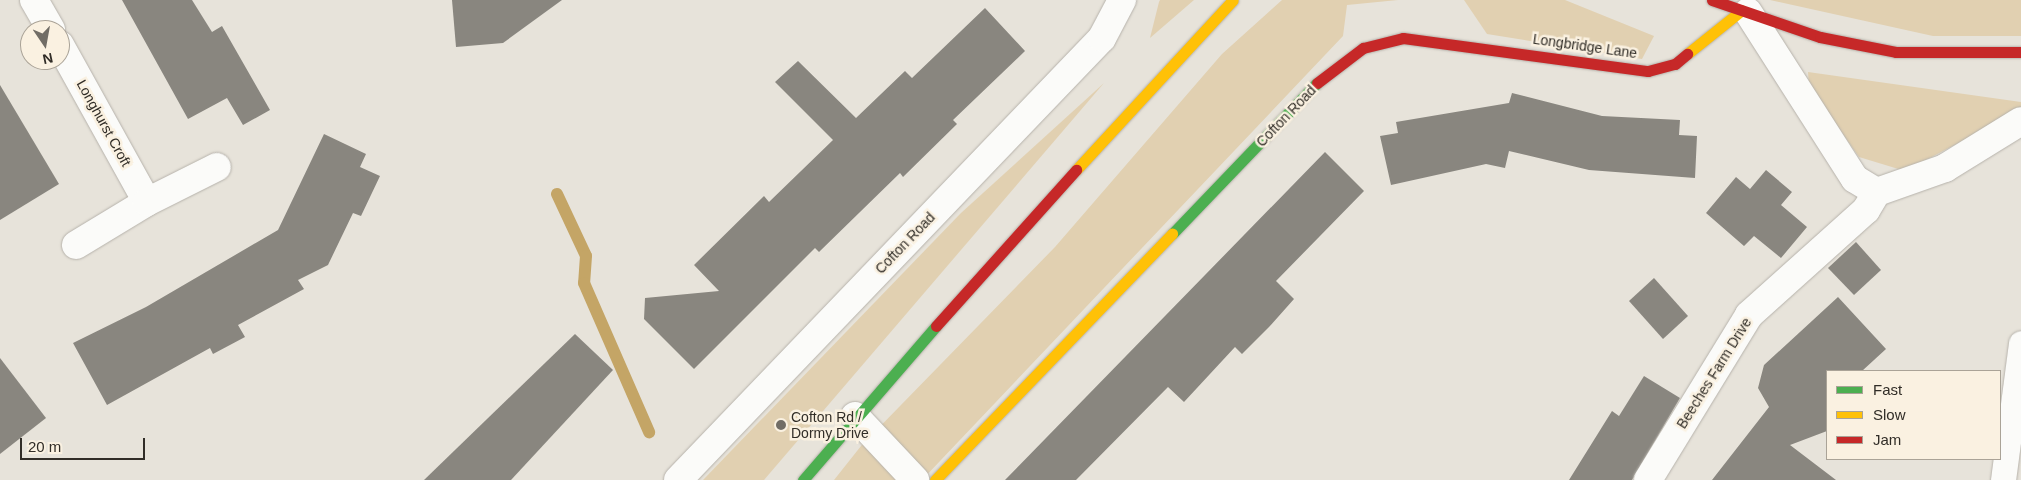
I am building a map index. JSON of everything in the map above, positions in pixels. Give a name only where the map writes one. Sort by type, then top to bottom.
[{"type":"street","points":[[34,0],[45,20]]},
{"type":"street","name":"Cofton Road","points":[[678,480],[1102,38],[1122,0]]},
{"type":"street","points":[[803,480],[855,416],[1233,0]]},
{"type":"street","points":[[1712,0],[1820,37],[1896,52],[2021,52]]},
{"type":"street","points":[[1745,11],[1856,179],[1877,192],[1945,168],[2021,121]]},
{"type":"street","name":"Longbridge Lane","points":[[1404,38],[1648,71],[1675,64],[1745,11]]},
{"type":"street","name":"Cofton Road","points":[[935,480],[1325,75],[1363,48],[1404,38]]},
{"type":"street","name":"Longhurst Croft","points":[[70,63],[147,202]]},
{"type":"street","points":[[76,245],[147,202],[217,167]]},
{"type":"street","name":"Beeches Farm Drive","points":[[1648,480],[1748,315],[1866,210],[1877,192]]},
{"type":"street","points":[[855,416],[915,480]]},
{"type":"lane","points":[[2009,472],[2021,343]]},
{"type":"shaded area","points":[[1160,0],[1194,0],[1150,38],[1159,2]]},
{"type":"shaded area","points":[[1282,0],[1398,0],[1347,5],[1343,36],[922,480],[834,480],[861,446],[1055,247],[1222,54]]},
{"type":"shaded area","points":[[1464,0],[1565,0],[1654,36],[1642,59],[1487,34]]},
{"type":"shaded area","points":[[1770,0],[2021,0],[2021,36],[1933,36]]},
{"type":"shaded area","points":[[1808,72],[2021,102],[2021,110],[1905,171],[1859,157],[1809,86]]},
{"type":"shaded area","points":[[1104,83],[764,480],[703,480],[961,213]]},
{"type":"building","points":[[122,0],[192,0],[212,32],[222,26],[270,110],[243,125],[227,98],[188,119]]},
{"type":"building","points":[[452,0],[562,0],[503,43],[456,47]]},
{"type":"building","points":[[985,8],[1025,51],[953,120],[957,124],[903,177],[900,173],[819,252],[815,248],[694,369],[644,319],[645,298],[719,291],[694,265],[764,196],[769,202],[833,140],[775,82],[798,61],[856,118],[905,71],[912,78]]},
{"type":"building","points":[[0,85],[59,184],[0,220]]},
{"type":"building","points":[[1512,93],[1602,116],[1680,120],[1679,135],[1697,136],[1695,178],[1589,170],[1509,151],[1505,168],[1486,164],[1391,185],[1380,136],[1398,133],[1396,122],[1509,103]]},
{"type":"building","points":[[324,134],[366,154],[360,167],[380,176],[361,216],[353,213],[328,265],[298,280],[304,289],[238,325],[245,337],[213,354],[210,348],[107,405],[73,343],[146,307],[278,230]]},
{"type":"building","points":[[1325,152],[1364,191],[1276,281],[1294,299],[1269,327],[1242,354],[1235,347],[1184,402],[1168,387],[1076,480],[1005,480]]},
{"type":"building","points":[[1766,170],[1792,192],[1781,205],[1807,227],[1781,258],[1754,236],[1744,246],[1706,213],[1736,177],[1750,189]]},
{"type":"building","points":[[1856,242],[1881,270],[1854,295],[1828,268]]},
{"type":"building","points":[[1654,278],[1688,316],[1663,339],[1629,301]]},
{"type":"building","points":[[1838,297],[1886,349],[1863,370],[1826,370],[1826,431],[1790,445],[1836,480],[1712,480],[1769,407],[1758,388],[1764,365]]},
{"type":"building","points":[[575,334],[613,370],[511,480],[424,480]]},
{"type":"building","points":[[0,358],[46,418],[0,454]]},
{"type":"building","points":[[1644,376],[1680,398],[1632,480],[1569,480],[1612,411],[1619,416]]},
{"type":"waterway","points":[[557,194],[586,256],[584,283],[649,432]]},
{"type":"traffic: fast","points":[[1172,234],[1317,83]]},
{"type":"traffic: fast","points":[[803,480],[936,326]]},
{"type":"traffic: slow","points":[[1076,170],[1233,0]]},
{"type":"traffic: slow","points":[[1687,54],[1742,10]]},
{"type":"traffic: slow","points":[[935,480],[1172,234]]},
{"type":"traffic: jam","points":[[1712,0],[1820,37],[1896,52],[2021,52]]},
{"type":"traffic: jam","points":[[1317,83],[1363,48],[1403,38],[1648,71],[1675,64],[1687,54]]},
{"type":"traffic: jam","points":[[936,326],[1076,170]]},
{"type":"place","name":"Cofton Rd / Dormy Drive","points":[[781,425]]}]
